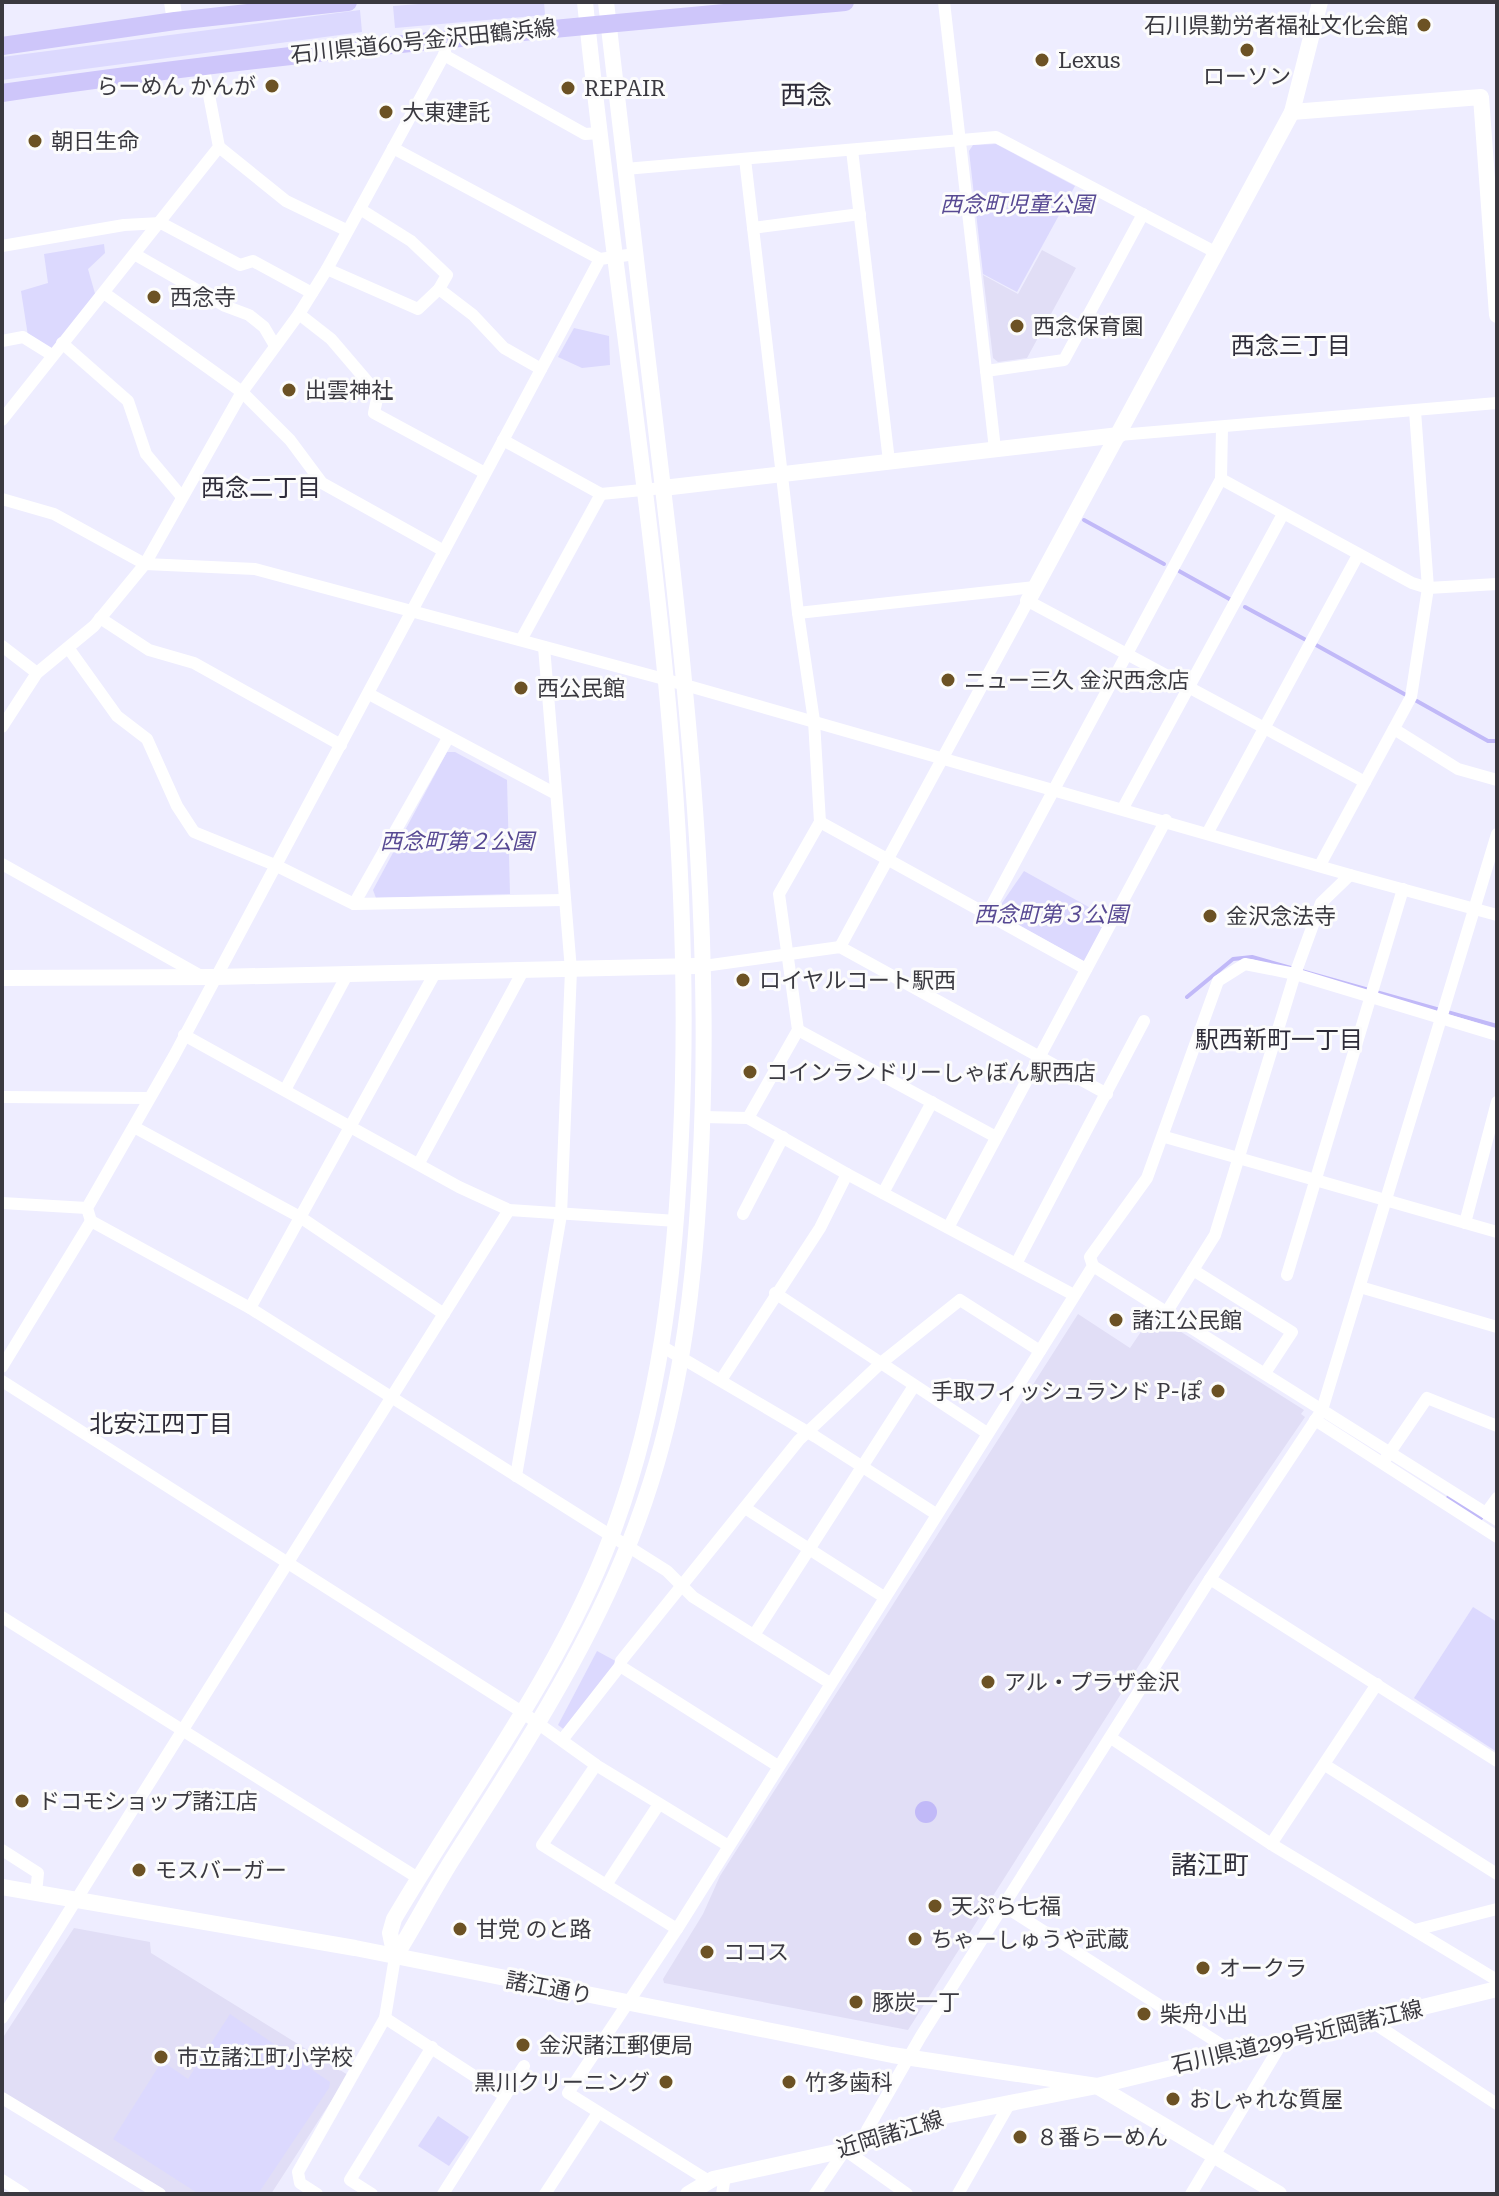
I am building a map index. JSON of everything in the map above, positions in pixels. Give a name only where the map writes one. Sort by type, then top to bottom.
[{"type":"main road","points":[[2,46],[173,11],[348,2]]},
{"type":"main road","name":"石川県道60号金沢田鶴浜線","points":[[2,93],[203,64],[444,46],[587,25],[845,2]]},
{"type":"street","points":[[395,1957],[390,1933],[394,1919],[522,1712],[573,1622],[612,1536],[643,1440],[663,1347],[677,1221],[685,967],[677,814],[642,490],[607,258],[600,133],[585,2]]},
{"type":"street","points":[[317,2194],[300,2183],[298,2172],[385,2018],[395,1957],[419,1912],[539,1724],[586,1642],[628,1546],[660,1451],[682,1357],[698,1222],[703,1117],[704,966],[700,846],[686,686],[606,2]]},
{"type":"street","points":[[944,2],[995,449]]},
{"type":"street","points":[[840,947],[890,860],[1292,112],[1320,2]]},
{"type":"street","points":[[2,727],[37,673],[69,649],[100,618],[145,564],[242,392],[274,344],[299,314],[327,269],[444,46],[585,134],[600,133]]},
{"type":"street","points":[[203,64],[219,147],[286,201],[346,230]]},
{"type":"street","points":[[1292,112],[1481,97],[1497,315]]},
{"type":"street","points":[[625,169],[1004,139],[1217,253]]},
{"type":"street","points":[[2,420],[219,147]]},
{"type":"street","points":[[393,148],[607,258],[635,254]]},
{"type":"street","points":[[852,150],[889,461]]},
{"type":"street","points":[[745,159],[798,613],[814,721],[820,822],[779,894],[798,1030],[748,1118]]},
{"type":"street","points":[[327,269],[418,309],[439,289],[447,275],[411,241],[360,209]]},
{"type":"street","points":[[753,228],[860,214]]},
{"type":"street","points":[[986,371],[1064,360],[1143,214]]},
{"type":"street","points":[[2,246],[124,225],[161,223],[240,265],[253,261],[312,293]]},
{"type":"street","points":[[136,255],[225,306],[249,315],[264,327],[274,344]]},
{"type":"street","points":[[607,258],[541,369],[275,865],[208,977],[184,1035],[87,1208],[91,1221],[250,1308],[392,1396],[667,1571],[680,1586],[830,1683]]},
{"type":"street","points":[[439,289],[473,315],[504,348],[541,369]]},
{"type":"street","points":[[104,293],[242,392],[290,440],[322,483],[444,551]]},
{"type":"street","points":[[299,314],[331,339],[378,394],[374,413],[485,473]]},
{"type":"street","points":[[2,341],[23,337],[52,355]]},
{"type":"street","points":[[62,343],[128,401],[146,454],[182,497]]},
{"type":"street","points":[[503,440],[601,494],[1119,435],[1497,403]]},
{"type":"street","points":[[1320,865],[1411,697],[1428,588],[1415,411]]},
{"type":"street","points":[[987,914],[1221,479],[1222,428]]},
{"type":"street","points":[[1221,479],[1358,555],[1428,588],[1497,584]]},
{"type":"street","points":[[521,640],[601,494]]},
{"type":"street","points":[[2,499],[54,514],[145,564],[255,569],[944,757],[1497,915]]},
{"type":"street","points":[[1123,808],[1283,514]]},
{"type":"street","points":[[1208,832],[1358,555]]},
{"type":"street","points":[[798,613],[1031,594],[1127,654],[1365,782]]},
{"type":"street","points":[[100,618],[149,650],[194,663],[341,745]]},
{"type":"street","points":[[2,646],[37,673]]},
{"type":"street","points":[[516,1476],[561,1215],[571,970],[544,647]]},
{"type":"street","points":[[69,649],[117,716],[147,739],[177,806],[194,832],[275,865],[354,904],[563,900]]},
{"type":"street","points":[[369,694],[556,794]]},
{"type":"street","points":[[1394,729],[1458,769],[1497,780]]},
{"type":"street","points":[[354,904],[448,738]]},
{"type":"street","points":[[949,1226],[1166,820]]},
{"type":"street","points":[[820,822],[1086,969]]},
{"type":"street","points":[[867,2142],[867,2130],[909,2057],[1210,1579],[1319,1415],[1497,834]]},
{"type":"street","points":[[2,864],[208,977]]},
{"type":"street","points":[[1166,1313],[1215,1235],[1297,969],[1321,903],[1350,875]]},
{"type":"street","points":[[1287,1275],[1403,889]]},
{"type":"street","points":[[2,978],[347,975],[685,967],[840,947],[1107,1094]]},
{"type":"street","points":[[1497,1035],[1444,1013],[1297,969],[1245,964],[1218,981],[1165,1137],[1147,1178],[1090,1257],[1093,1266],[1265,1373],[1319,1415],[1386,1458],[1424,1490],[1497,1537]]},
{"type":"street","points":[[419,1163],[523,971]]},
{"type":"street","points":[[250,1308],[435,973]]},
{"type":"street","points":[[285,1090],[347,975]]},
{"type":"street","points":[[1017,1262],[1144,1021]]},
{"type":"street","points":[[798,1030],[996,1137]]},
{"type":"street","points":[[184,1035],[509,1210],[677,1221]]},
{"type":"street","points":[[2,1097],[149,1098]]},
{"type":"street","points":[[883,1193],[932,1102]]},
{"type":"street","points":[[1465,1223],[1497,1102]]},
{"type":"street","points":[[703,1117],[748,1118],[1074,1295]]},
{"type":"street","points":[[134,1127],[300,1217],[444,1314]]},
{"type":"street","points":[[743,1214],[783,1137]]},
{"type":"street","points":[[1165,1137],[1497,1232]]},
{"type":"street","points":[[721,1380],[820,1228],[847,1174]]},
{"type":"street","points":[[2,1203],[87,1208]]},
{"type":"street","points":[[2,2018],[509,1210]]},
{"type":"street","points":[[2,1367],[91,1221]]},
{"type":"street","points":[[722,2194],[717,2178],[598,2113],[568,2093],[677,1929],[1093,1266]]},
{"type":"street","points":[[1193,1270],[1292,1332],[1265,1373]]},
{"type":"street","points":[[1360,1287],[1497,1327]]},
{"type":"street","points":[[775,1293],[987,1433]]},
{"type":"street","points":[[562,1740],[620,1666],[643,1630],[807,1433],[881,1363],[960,1300],[1040,1351]]},
{"type":"street","points":[[663,1347],[936,1514]]},
{"type":"street","points":[[2,1381],[288,1562],[390,1631],[522,1712],[596,1765],[727,1845]]},
{"type":"street","points":[[754,1635],[914,1386]]},
{"type":"street","points":[[1386,1458],[1427,1398],[1497,1426]]},
{"type":"street","points":[[1386,1458],[1431,1477],[1492,1517],[1497,1498]]},
{"type":"street","points":[[1424,1490],[1431,1477]]},
{"type":"street","points":[[745,1508],[884,1597]]},
{"type":"street","points":[[1210,1579],[1497,1761]]},
{"type":"street","points":[[2,1617],[418,1878]]},
{"type":"street","points":[[620,1666],[778,1766]]},
{"type":"street","points":[[1271,1844],[1377,1684]]},
{"type":"street","points":[[1111,1738],[1271,1844],[1497,1980]]},
{"type":"street","points":[[596,1765],[542,1845],[677,1929]]},
{"type":"street","points":[[1325,1765],[1497,1874]]},
{"type":"street","points":[[606,1885],[659,1804]]},
{"type":"street","points":[[2,1850],[38,1873],[36,1894]]},
{"type":"street","name":"諸江通り","points":[[2,1887],[395,1957],[909,2057],[1097,2086]]},
{"type":"street","points":[[1004,1906],[1231,2051]]},
{"type":"street","points":[[1415,1930],[1497,1909]]},
{"type":"street","name":"石川県道299号近岡諸江線","points":[[1097,2086],[1231,2051],[1497,1989]]},
{"type":"street","points":[[385,2018],[505,2096]]},
{"type":"street","points":[[1369,2020],[1497,2104]]},
{"type":"street","points":[[1191,2194],[1283,2041]]},
{"type":"street","points":[[372,2194],[350,2180],[432,2047]]},
{"type":"street","points":[[443,2194],[524,2066]]},
{"type":"street","points":[[1097,2086],[1279,2194]]},
{"type":"street","name":"近岡諸江線","points":[[688,2194],[717,2178],[845,2150],[939,2117],[1097,2086]]},
{"type":"street","points":[[2,2098],[160,2194]]},
{"type":"street","points":[[958,2194],[1011,2101]]},
{"type":"street","points":[[545,2194],[598,2113]]},
{"type":"street","points":[[815,2194],[845,2150],[907,2194]]},
{"type":"street","points":[[2,2180],[24,2194]]},
{"type":"shaded area","name":"西念保育園","points":[[1042,250],[1076,268],[1027,358],[998,362],[993,358],[983,275],[1018,294]]},
{"type":"shaded area","name":"アル・プラザ金沢","points":[[1078,1314],[1130,1348],[1153,1314],[1304,1410],[1301,1414],[1305,1417],[1190,1585],[908,2030],[664,1983],[663,1979],[703,1914],[720,1876]]},
{"type":"shaded area","points":[[926,1801],[934,1804],[937,1812],[934,1820],[926,1823],[918,1820],[915,1812],[918,1804]]},
{"type":"shaded area","name":"市立諸江町小学校","points":[[74,1928],[150,1942],[151,1953],[348,2075],[271,2194],[167,2194],[2,2092],[2,2039]]},
{"type":"green space","points":[[444,2],[544,2],[545,15],[395,28],[393,6]]},
{"type":"green space","points":[[360,10],[362,32],[2,80],[2,57]]},
{"type":"green space","name":"西念町児童公園","points":[[996,144],[1075,186],[1017,292],[983,274],[969,151],[973,145]]},
{"type":"green space","points":[[104,244],[105,253],[88,269],[98,304],[58,353],[28,336],[21,291],[48,283],[44,254]]},
{"type":"green space","points":[[574,328],[609,336],[610,365],[582,368],[558,357]]},
{"type":"green space","name":"西念町第２公園","points":[[447,752],[455,752],[507,780],[510,894],[376,898],[373,890]]},
{"type":"green space","name":"西念町第３公園","points":[[1024,871],[1112,920],[1090,960],[1083,961],[1003,916],[1000,906]]},
{"type":"green space","points":[[1473,1607],[1497,1622],[1497,1752],[1414,1698]]},
{"type":"green space","points":[[597,1651],[621,1664],[570,1734],[558,1725]]},
{"type":"green space","points":[[230,2014],[330,2082],[329,2088],[258,2194],[199,2194],[113,2139],[162,2061],[188,2079]]},
{"type":"green space","points":[[438,2116],[469,2137],[449,2166],[418,2146]]},
{"type":"waterway","points":[[1084,520],[1164,564]]},
{"type":"waterway","points":[[1179,571],[1233,601]]},
{"type":"waterway","points":[[1245,607],[1306,640]]},
{"type":"waterway","points":[[1316,645],[1406,695]]},
{"type":"waterway","points":[[1415,700],[1488,741],[1497,741]]},
{"type":"waterway","points":[[1187,997],[1233,959],[1252,957],[1497,1026]]},
{"type":"waterway","points":[[1453,1499],[1477,1515]]},
{"type":"place","name":"石川県勤労者福祉文化会館","points":[[1424,25]]},
{"type":"place","name":"ローソン","points":[[1247,50]]},
{"type":"place","name":"Lexus","points":[[1042,60]]},
{"type":"place","name":"らーめん かんが","points":[[272,86]]},
{"type":"place","name":"REPAIR","points":[[568,88]]},
{"type":"place","name":"大東建託","points":[[386,112]]},
{"type":"place","name":"朝日生命","points":[[35,141]]},
{"type":"place","name":"西念寺","points":[[154,297]]},
{"type":"place","name":"西念保育園","points":[[1017,326]]},
{"type":"place","name":"出雲神社","points":[[289,390]]},
{"type":"place","name":"ニュー三久 金沢西念店","points":[[948,680]]},
{"type":"place","name":"西公民館","points":[[521,688]]},
{"type":"place","name":"金沢念法寺","points":[[1210,916]]},
{"type":"place","name":"ロイヤルコート駅西","points":[[743,980]]},
{"type":"place","name":"コインランドリーしゃぼん駅西店","points":[[750,1072]]},
{"type":"place","name":"諸江公民館","points":[[1116,1320]]},
{"type":"place","name":"手取フィッシュランド P-ぽ","points":[[1218,1391]]},
{"type":"place","name":"アル・プラザ金沢","points":[[988,1682]]},
{"type":"place","name":"ドコモショップ諸江店","points":[[22,1801]]},
{"type":"place","name":"モスバーガー","points":[[139,1870]]},
{"type":"place","name":"天ぷら七福","points":[[935,1906]]},
{"type":"place","name":"甘党 のと路","points":[[460,1929]]},
{"type":"place","name":"ちゃーしゅうや武蔵","points":[[915,1939]]},
{"type":"place","name":"ココス","points":[[707,1952]]},
{"type":"place","name":"オークラ","points":[[1203,1968]]},
{"type":"place","name":"豚炭一丁","points":[[856,2002]]},
{"type":"place","name":"柴舟小出","points":[[1144,2014]]},
{"type":"place","name":"金沢諸江郵便局","points":[[523,2045]]},
{"type":"place","name":"市立諸江町小学校","points":[[161,2057]]},
{"type":"place","name":"黒川クリーニング","points":[[666,2082]]},
{"type":"place","name":"竹多歯科","points":[[789,2082]]},
{"type":"place","name":"おしゃれな質屋","points":[[1173,2099]]},
{"type":"place","name":"８番らーめん","points":[[1020,2137]]},
{"type":"district","name":"西念","points":[[806,95]]},
{"type":"district","name":"西念三丁目","points":[[1291,346]]},
{"type":"district","name":"西念二丁目","points":[[261,488]]},
{"type":"district","name":"駅西新町一丁目","points":[[1279,1040]]},
{"type":"district","name":"北安江四丁目","points":[[161,1424]]},
{"type":"district","name":"諸江町","points":[[1210,1865]]}]
